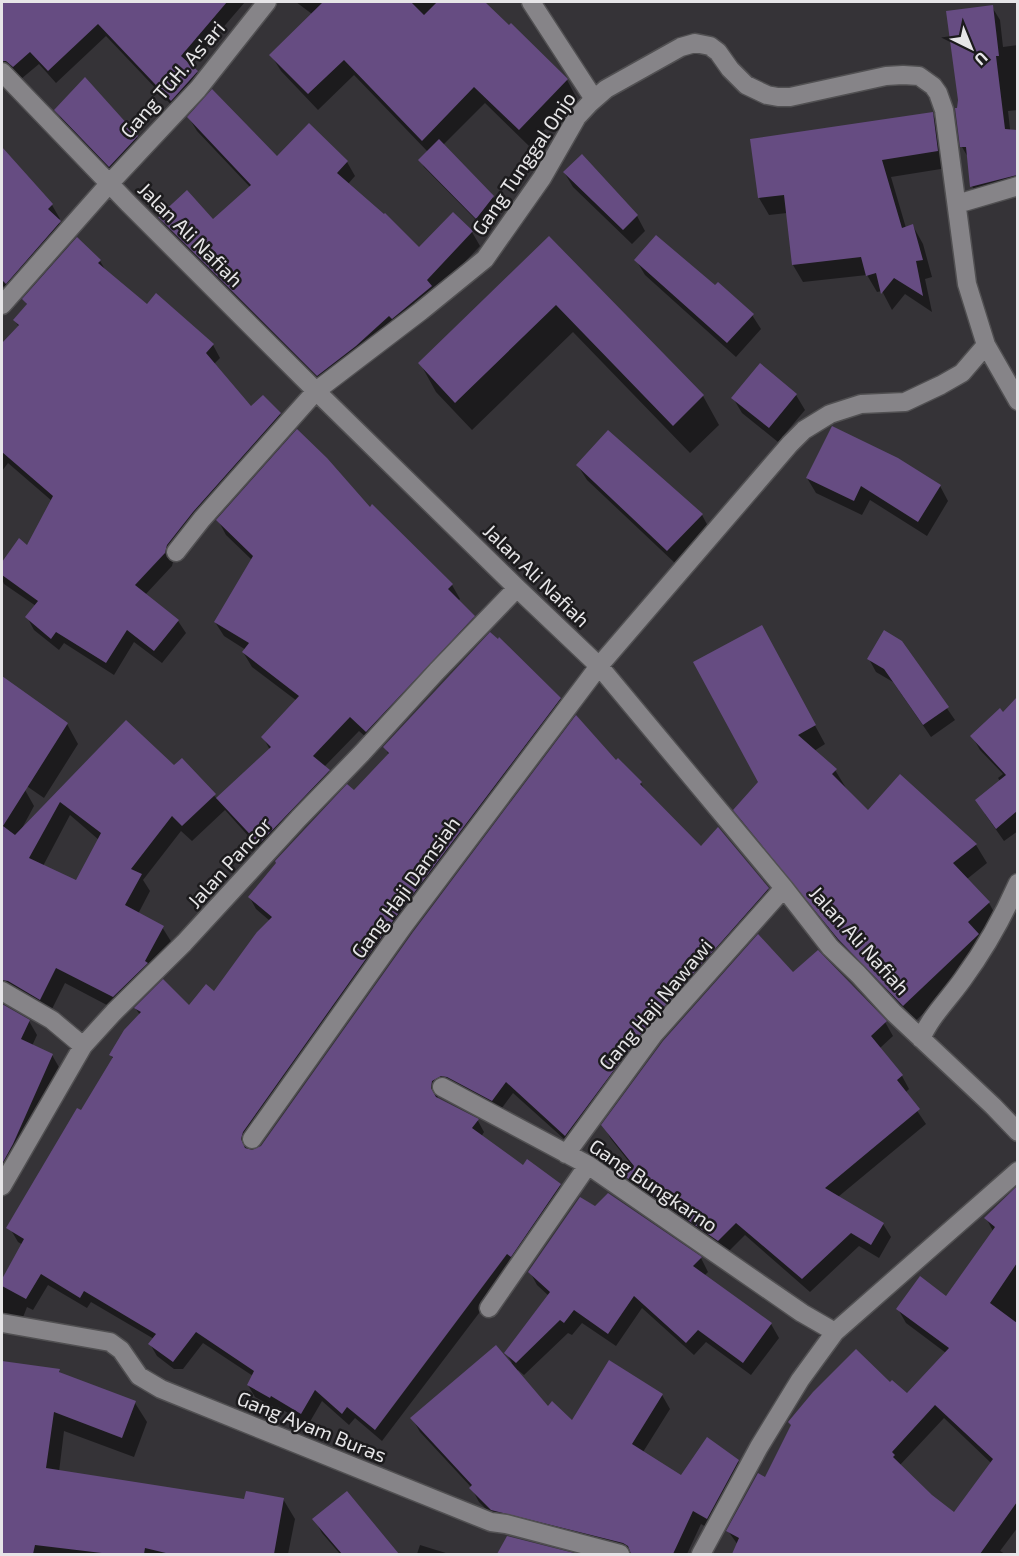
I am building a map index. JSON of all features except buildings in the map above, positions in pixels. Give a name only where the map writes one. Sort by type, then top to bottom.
[{"type":"street","name":"Gang TGH. As'ari","points":[[2,305],[198,89],[267,2]]},
{"type":"street","points":[[531,2],[594,99]]},
{"type":"street","name":"Gang Tunggal Onjo","points":[[176,552],[202,519],[316,391],[485,259],[542,178],[577,117],[594,99],[606,89],[681,47],[695,43],[714,48],[729,69],[746,85],[767,95],[790,98],[886,76],[912,74],[926,80],[938,93],[944,110],[967,284],[986,345],[1017,401]]},
{"type":"street","name":"Jalan Ali Nafiah","points":[[2,72],[316,391],[599,666],[784,888],[830,947],[921,1040],[972,1086],[1017,1132]]},
{"type":"street","points":[[957,204],[1017,186]]},
{"type":"street","name":"Gang Haji Damsiah","points":[[252,1139],[404,925],[599,666],[790,444],[804,430],[830,414],[861,404],[905,402],[941,386],[962,373],[986,345]]},
{"type":"street","name":"Jalan Pancor","points":[[2,1186],[83,1046],[184,943],[517,588]]},
{"type":"street","points":[[921,1040],[927,1025],[975,962],[996,929],[1017,883]]},
{"type":"street","name":"Gang Haji Nawawi","points":[[566,1154],[654,1034],[784,888]]},
{"type":"street","points":[[2,991],[52,1020],[83,1046]]},
{"type":"street","name":"Gang Bungkarno","points":[[442,1087],[588,1165],[802,1313],[835,1332]]},
{"type":"street","points":[[489,1308],[588,1165]]},
{"type":"street","points":[[701,1554],[765,1437],[800,1380],[835,1332],[1017,1171]]},
{"type":"street","name":"Gang Ayam Buras","points":[[2,1323],[110,1342],[121,1350],[139,1376],[161,1389],[491,1522],[620,1554]]}]
